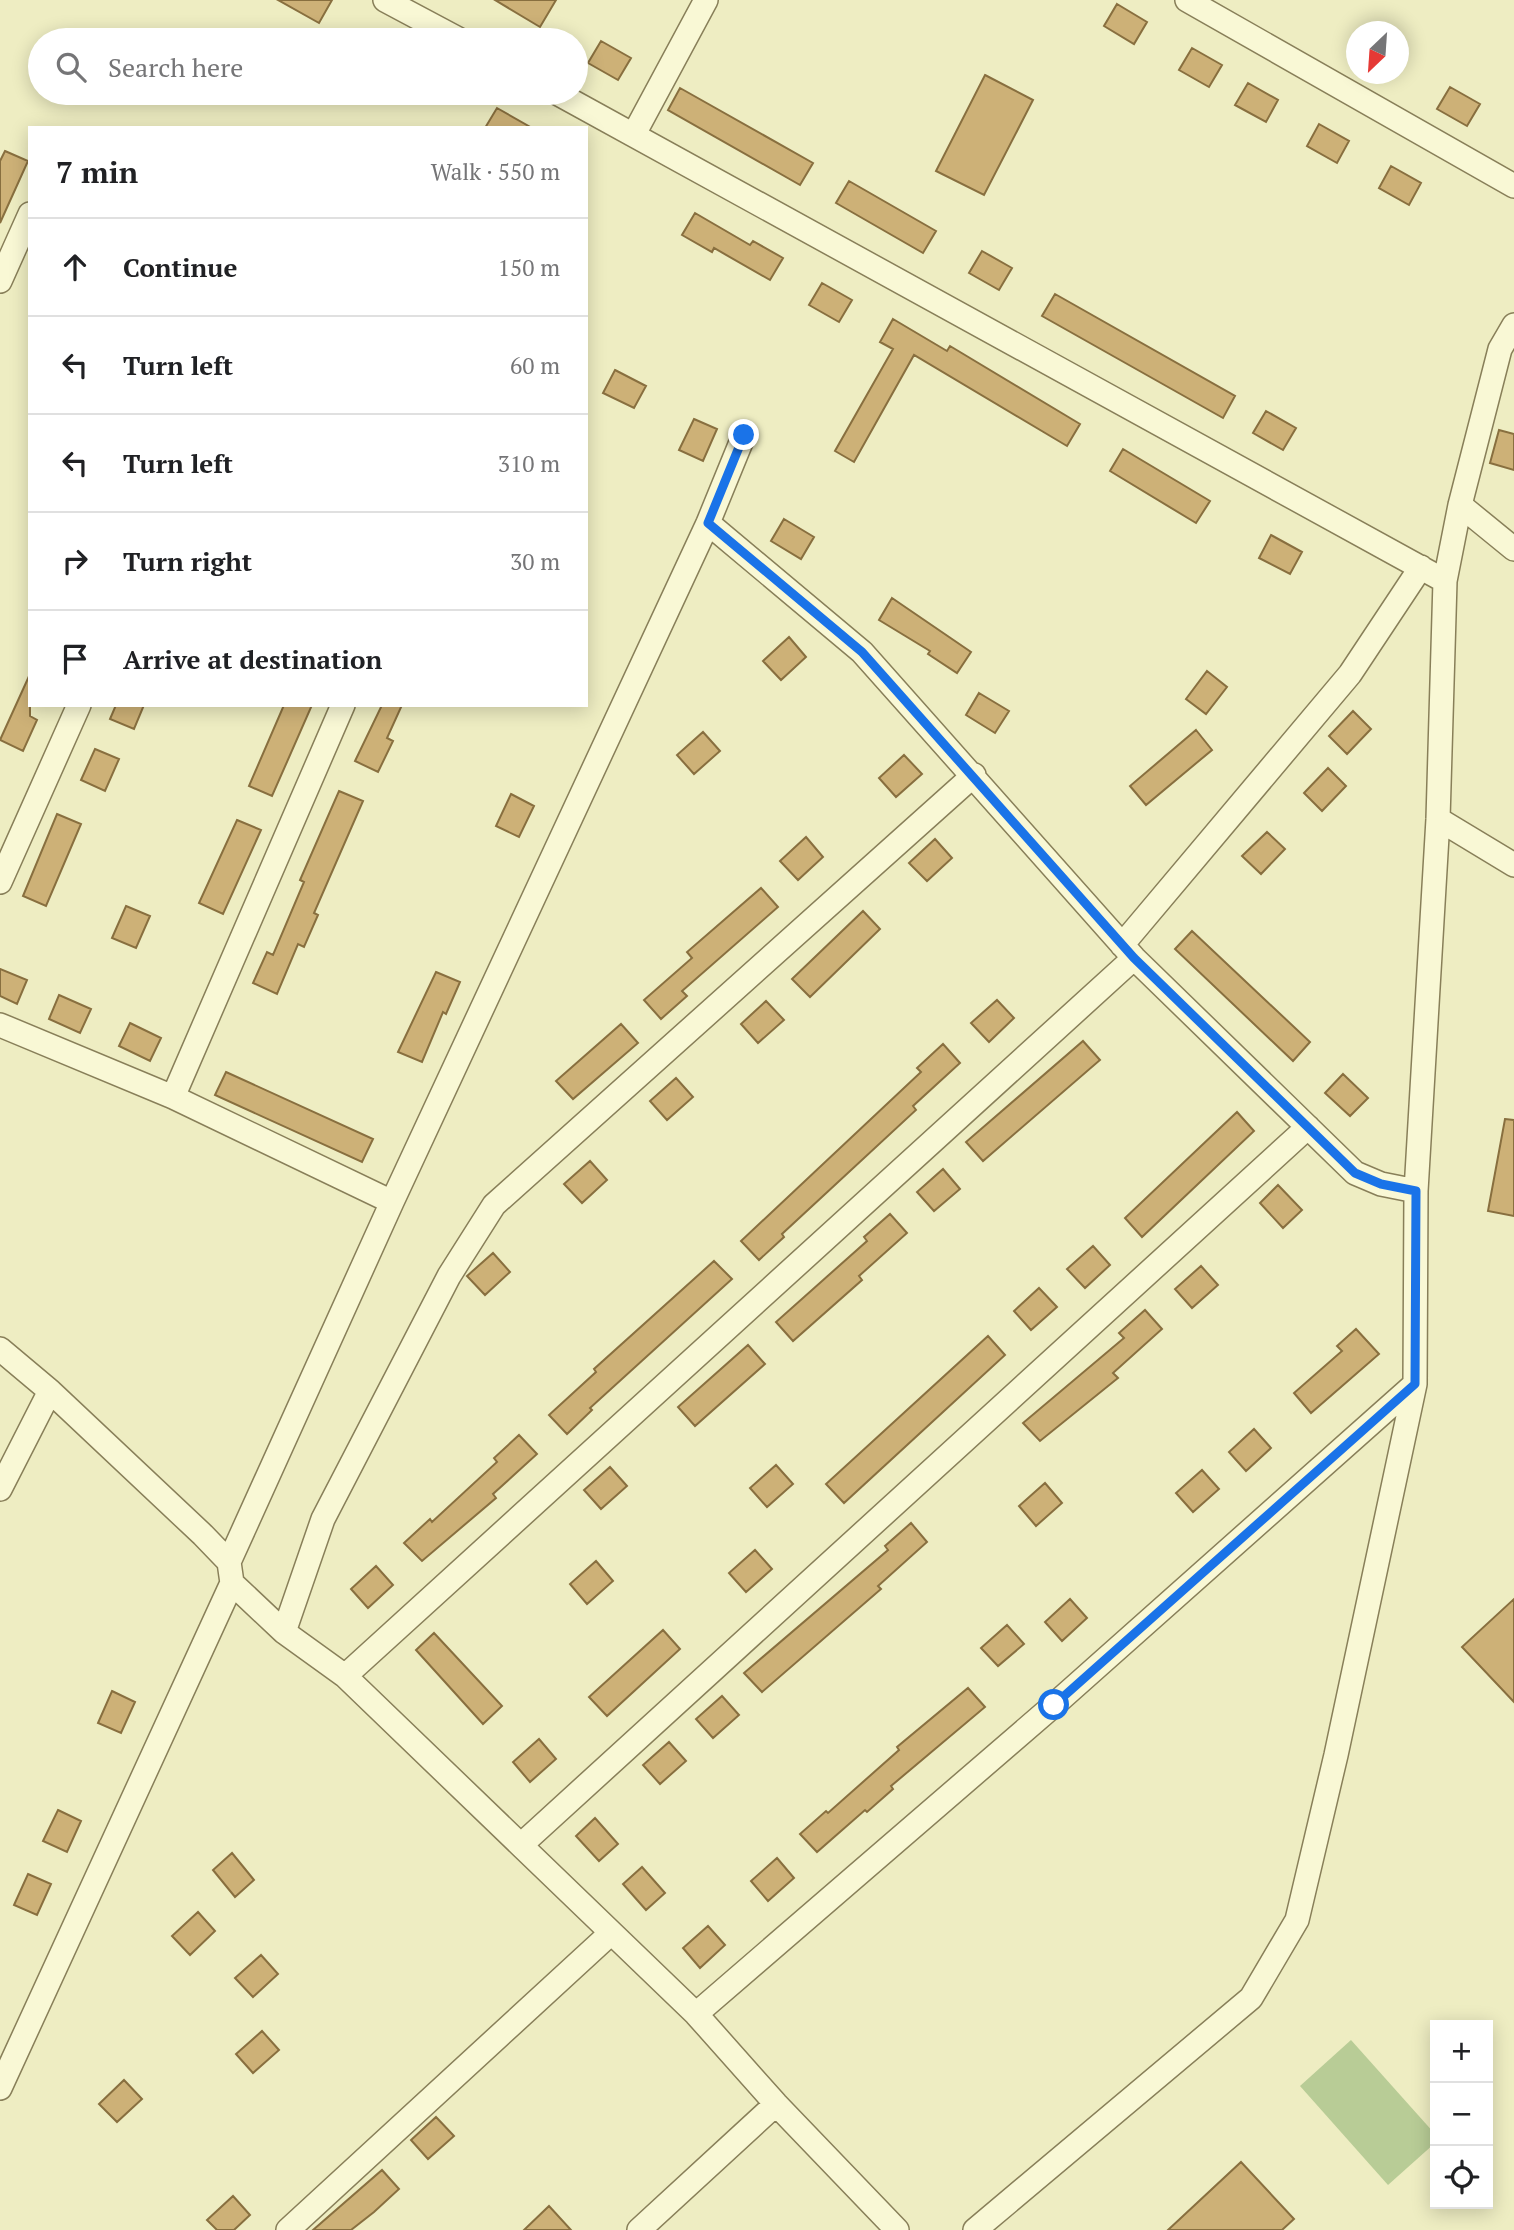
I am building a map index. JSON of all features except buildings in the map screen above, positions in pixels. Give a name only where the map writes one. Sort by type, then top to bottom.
[{"type":"street","points":[[385,0],[438,28]]},
{"type":"street","points":[[634,134],[706,0]]},
{"type":"street","points":[[1187,0],[1514,186]]},
{"type":"street","points":[[580,105],[1445,581]]},
{"type":"street","points":[[0,281],[28,218]]},
{"type":"street","points":[[975,2230],[1251,1998],[1297,1920],[1336,1755],[1415,1384],[1416,1191],[1438,819],[1445,581],[1460,505],[1500,349],[1514,325]]},
{"type":"street","points":[[0,2088],[231,1573],[392,1202],[708,523],[744,435]]},
{"type":"street","points":[[1460,505],[1514,549]]},
{"type":"street","points":[[708,523],[862,652],[974,775],[1128,952],[1355,1173],[1381,1184],[1416,1191]]},
{"type":"street","points":[[345,1676],[1128,952],[1350,674],[1421,567]]},
{"type":"street","points":[[0,882],[78,707]]},
{"type":"street","points":[[173,1097],[342,707]]},
{"type":"street","points":[[284,1632],[323,1519],[449,1276],[494,1205],[974,775]]},
{"type":"street","points":[[1438,819],[1514,865]]},
{"type":"street","points":[[0,1025],[173,1097],[392,1202]]},
{"type":"street","points":[[521,1845],[1308,1127]]},
{"type":"street","points":[[0,1349],[50,1391],[231,1573],[284,1632],[345,1676],[696,2014],[776,2104],[897,2230]]},
{"type":"street","points":[[696,2014],[1064,1696],[1415,1384]]},
{"type":"street","points":[[0,1489],[50,1391]]},
{"type":"street","points":[[288,2230],[611,1933]]},
{"type":"street","points":[[639,2230],[776,2104]]},
{"type":"green space","points":[[1351,2040],[1430,2128],[1430,2147],[1388,2185],[1300,2086]]},
{"type":"route","points":[[744,435],[708,523],[862,652],[1134,958],[1355,1173],[1381,1184],[1416,1191],[1415,1384],[1054,1705]]}]
